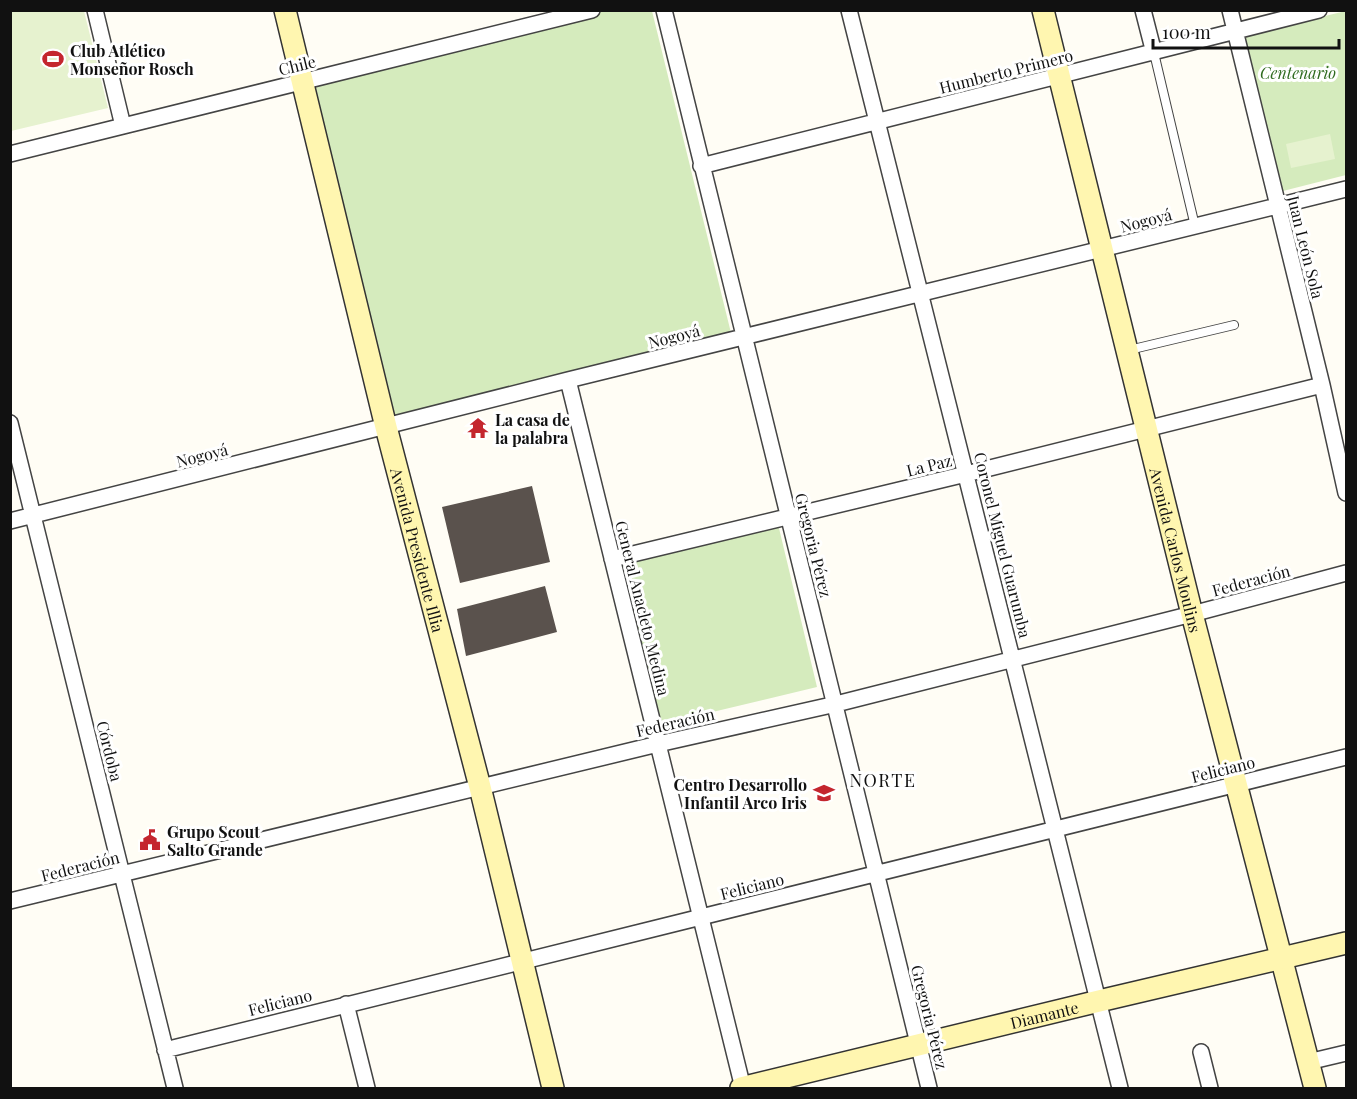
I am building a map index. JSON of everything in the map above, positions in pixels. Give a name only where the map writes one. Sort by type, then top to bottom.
[{"type":"street","points":[[95,10],[123,126]]},
{"type":"street","name":"Avenida Presidente Illia","points":[[285,10],[386,427],[480,787],[554,1089]]},
{"type":"street","name":"Chile","points":[[10,154],[592,10]]},
{"type":"street","name":"Gregoria Pérez","points":[[664,10],[929,1089]]},
{"type":"street","name":"Coronel Miguel Guarumba","points":[[849,10],[1120,1089]]},
{"type":"street","name":"Avenida Carlos Moulins","points":[[1042,10],[1192,614],[1315,1089]]},
{"type":"street","points":[[1143,10],[1154,53]]},
{"type":"street","name":"Juan León Sola","points":[[1230,10],[1347,493]]},
{"type":"street","name":"Humberto Primero","points":[[701,166],[1319,10]]},
{"type":"street","name":"Nogoyá","points":[[10,521],[568,380],[1347,189]]},
{"type":"street","name":"General Anacleto Medina","points":[[568,380],[742,1088]]},
{"type":"street","name":"La Paz","points":[[612,559],[1322,385]]},
{"type":"street","name":"Córdoba","points":[[10,423],[175,1089]]},
{"type":"street","name":"Federación","points":[[10,901],[658,744],[836,704],[1347,573]]},
{"type":"street","name":"Feliciano","points":[[165,1050],[1347,757]]},
{"type":"street","name":"Diamante","points":[[742,1088],[1347,943]]},
{"type":"street","points":[[346,1004],[367,1089]]},
{"type":"street","points":[[1201,1052],[1210,1089]]},
{"type":"street","points":[[1308,1062],[1347,1053]]},
{"type":"lane","points":[[1154,53],[1195,226]]},
{"type":"lane","points":[[1127,350],[1234,325]]},
{"type":"green space","name":"Club Atlético Monseñor Rosch","points":[[10,11],[84,11],[108,108],[11,131]]},
{"type":"green space","points":[[583,11],[652,11],[731,333],[395,415],[311,77]]},
{"type":"green space","name":"Centenario","points":[[1346,11],[1346,175],[1279,192],[1240,36]]},
{"type":"green space","points":[[1330,134],[1335,159],[1291,168],[1286,144]]},
{"type":"green space","points":[[778,524],[817,687],[658,725],[619,562]]},
{"type":"building","points":[[532,486],[550,562],[460,583],[442,507]]},
{"type":"building","points":[[545,586],[557,632],[466,656],[457,609]]},
{"type":"place","name":"Club Atlético Monseñor Rosch","points":[[53,59]]},
{"type":"place","name":"La casa de la palabra","points":[[478,428]]},
{"type":"place","name":"Centro Desarrollo Infantil Arco Iris","points":[[824,793]]},
{"type":"place","name":"Grupo Scout Salto Grande","points":[[150,840]]},
{"type":"district","name":"NORTE","points":[[883,780]]}]
